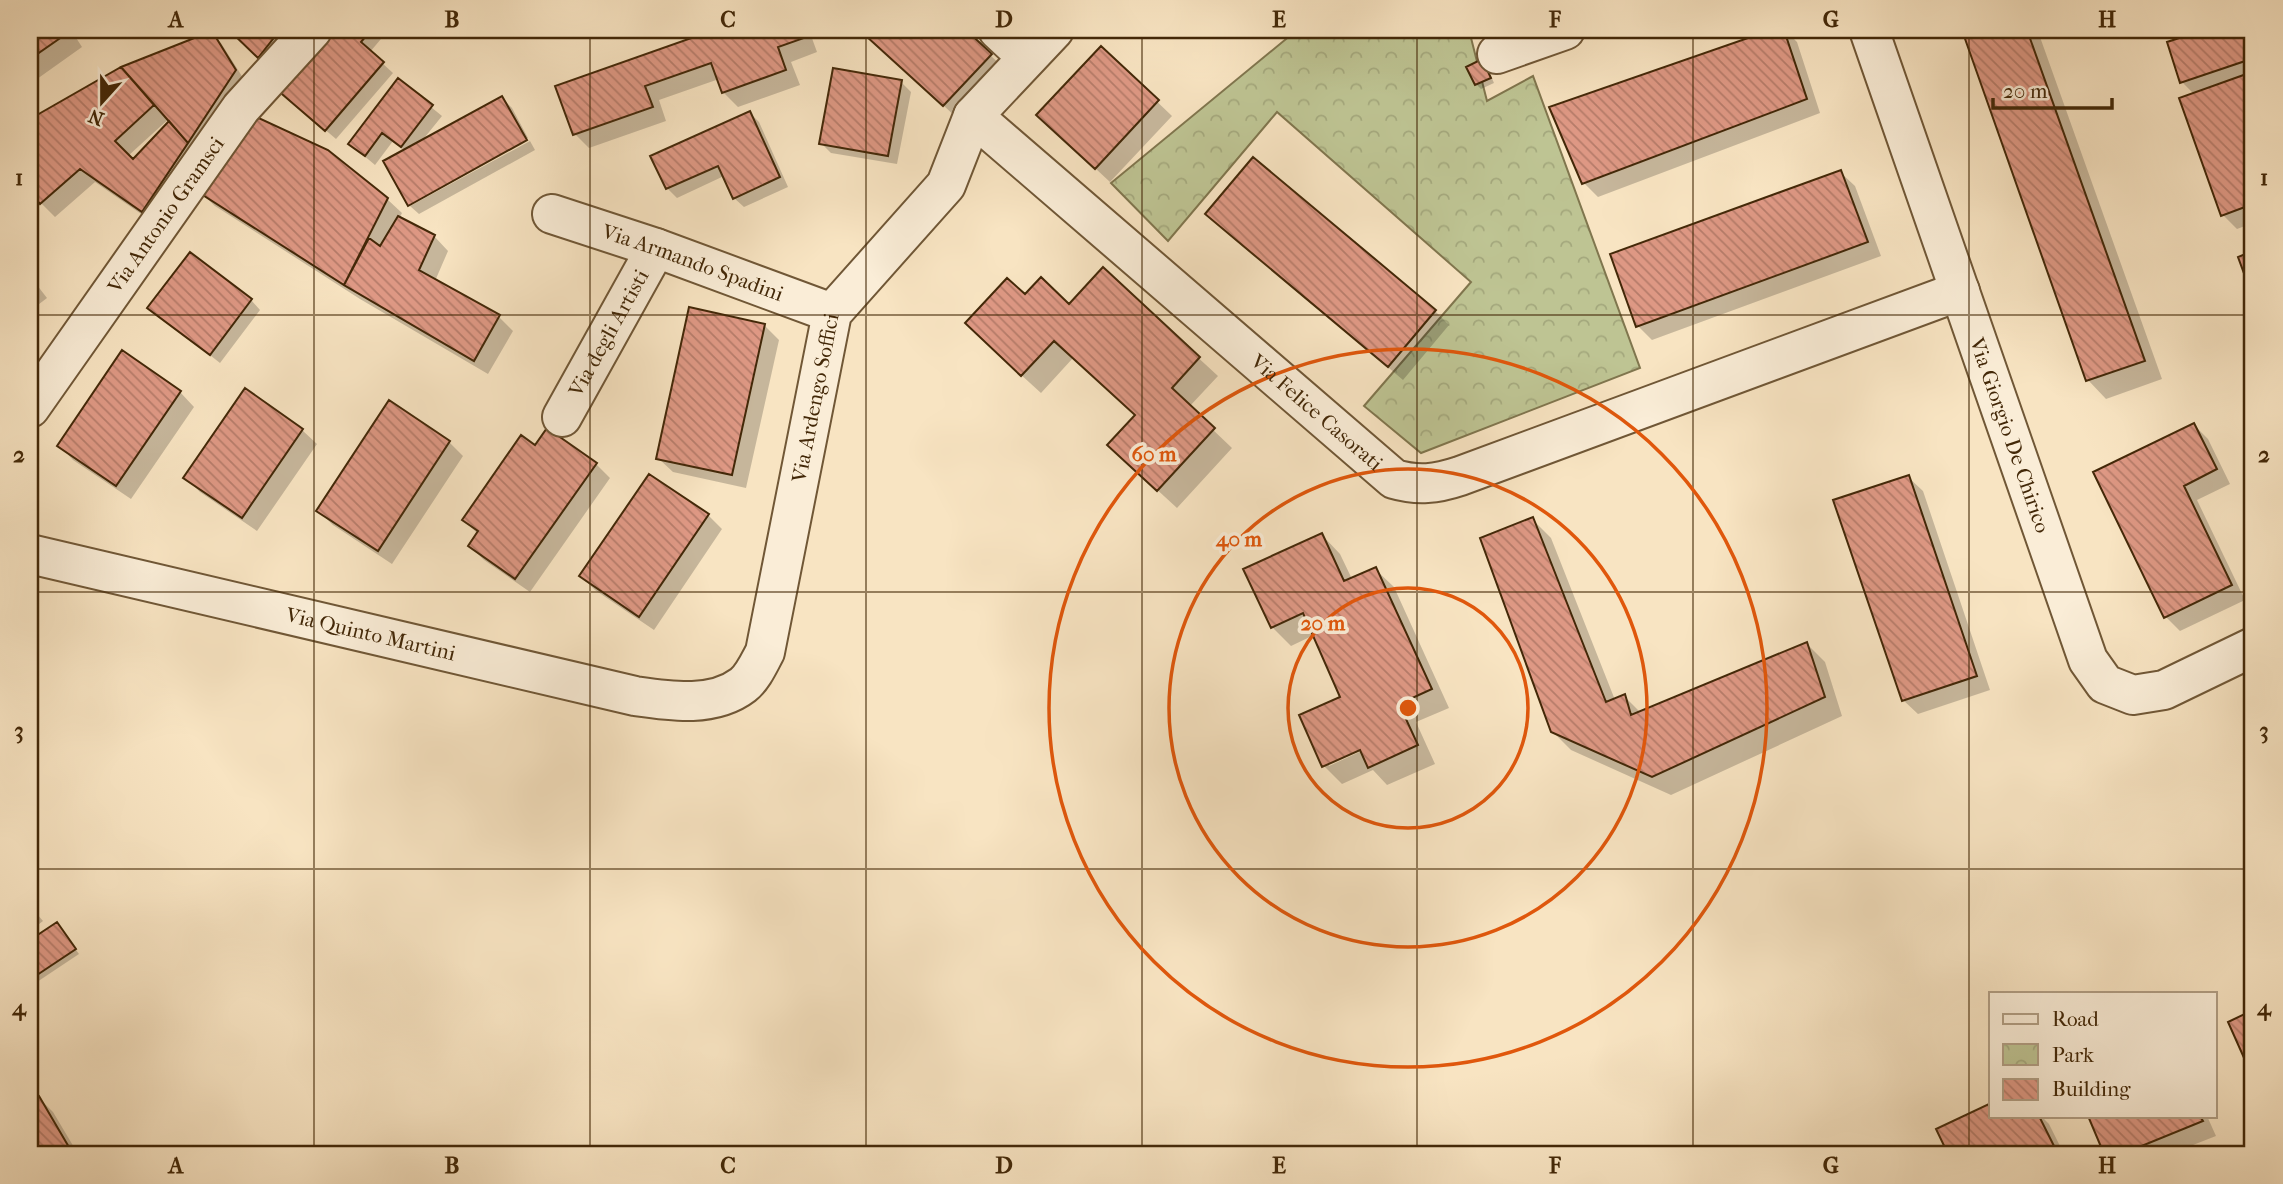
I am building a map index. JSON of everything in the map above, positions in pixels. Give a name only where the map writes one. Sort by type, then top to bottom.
[{"type":"street","name":"Via Antonio Gramsci","points":[[30,408],[241,108],[312,30]]},
{"type":"street","points":[[998,30],[1027,57]]},
{"type":"street","points":[[973,116],[1054,30]]},
{"type":"street","points":[[1497,54],[1565,30]]},
{"type":"street","name":"Via Giorgio De Chirico","points":[[1869,30],[2088,660],[2105,684],[2133,695],[2164,691],[2253,647]]},
{"type":"street","name":"Via Felice Casorati","points":[[973,116],[1394,479],[1415,485],[1460,476],[1959,291]]},
{"type":"street","name":"Via Ardengo Soffici","points":[[712,699],[744,684],[765,652],[832,313],[946,185],[973,116]]},
{"type":"street","name":"Via Armando Spadini","points":[[552,214],[656,248],[832,313]]},
{"type":"street","name":"Via degli Artisti","points":[[562,417],[656,248]]},
{"type":"street","name":"Via Quinto Martini","points":[[30,554],[635,696],[674,701],[712,699]]},
{"type":"green space","points":[[1297,30],[1469,30],[1487,101],[1533,76],[1640,368],[1421,453],[1364,406],[1471,282],[1277,112],[1168,241],[1111,183]]},
{"type":"building","points":[[30,30],[68,30],[69,32],[30,59]]},
{"type":"building","points":[[229,30],[280,30],[258,58]]},
{"type":"building","points":[[327,30],[371,30],[361,42],[384,62],[325,131],[276,89]]},
{"type":"building","points":[[714,30],[801,30],[804,38],[778,47],[786,70],[722,93],[711,63],[645,86],[653,107],[573,135],[555,86]]},
{"type":"building","points":[[872,30],[966,30],[992,54],[943,106],[866,36]]},
{"type":"building","points":[[1771,30],[1784,30],[1807,99],[1582,184],[1549,107]]},
{"type":"building","points":[[1983,30],[2027,30],[2145,361],[2086,381],[1964,36]]},
{"type":"building","points":[[2204,30],[2242,30],[2251,59],[2180,83],[2167,42]]},
{"type":"building","points":[[212,31],[236,70],[188,143],[121,67]]},
{"type":"building","points":[[1101,46],[1159,100],[1095,169],[1036,115]]},
{"type":"building","points":[[1482,59],[1491,78],[1475,85],[1466,67]]},
{"type":"building","points":[[121,67],[154,105],[115,141],[133,159],[169,121],[188,143],[142,212],[80,169],[40,204],[30,191],[30,119]]},
{"type":"building","points":[[833,68],[902,80],[888,156],[819,144]]},
{"type":"building","points":[[2252,72],[2253,204],[2221,216],[2179,98]]},
{"type":"building","points":[[398,78],[433,105],[401,147],[382,133],[365,156],[348,144]]},
{"type":"building","points":[[502,96],[527,140],[408,206],[383,161]]},
{"type":"building","points":[[750,111],[780,177],[733,199],[718,166],[666,189],[650,156]]},
{"type":"building","points":[[252,115],[328,150],[388,198],[344,285],[198,192]]},
{"type":"building","points":[[1253,157],[1436,310],[1388,367],[1205,214]]},
{"type":"building","points":[[1841,170],[1868,242],[1636,327],[1610,254]]},
{"type":"building","points":[[398,216],[435,235],[419,270],[500,315],[474,361],[344,285],[369,238],[380,246]]},
{"type":"building","points":[[2253,251],[2253,298],[2238,257]]},
{"type":"building","points":[[190,252],[252,299],[210,355],[147,308]]},
{"type":"building","points":[[1103,267],[1200,357],[1172,388],[1215,428],[1157,491],[1107,445],[1135,415],[1054,341],[1021,376],[965,323],[1007,278],[1025,294],[1041,277],[1069,304]]},
{"type":"building","points":[[689,307],[765,324],[732,475],[656,459]]},
{"type":"building","points":[[122,350],[181,391],[116,486],[57,446]]},
{"type":"building","points":[[245,388],[303,429],[242,518],[183,478]]},
{"type":"building","points":[[389,400],[450,441],[378,551],[316,511]]},
{"type":"building","points":[[2194,423],[2217,469],[2184,486],[2232,585],[2164,618],[2093,472]]},
{"type":"building","points":[[547,428],[597,463],[515,579],[468,546],[478,531],[462,520],[521,435],[535,445]]},
{"type":"building","points":[[649,474],[709,514],[639,617],[579,576]]},
{"type":"building","points":[[1909,475],[1977,676],[1902,701],[1833,500]]},
{"type":"building","points":[[1533,517],[1606,702],[1625,694],[1631,715],[1807,642],[1825,697],[1652,777],[1551,732],[1480,538]]},
{"type":"building","points":[[1322,533],[1344,581],[1376,567],[1432,689],[1399,704],[1418,745],[1368,768],[1360,750],[1322,767],[1299,715],[1340,697],[1303,613],[1271,628],[1243,569]]},
{"type":"building","points":[[57,922],[76,949],[31,979],[30,940]]},
{"type":"building","points":[[2253,1010],[2253,1078],[2228,1022]]},
{"type":"building","points":[[39,1096],[73,1154],[30,1154],[30,1101]]},
{"type":"building","points":[[1989,1104],[1989,1118],[2040,1118],[2058,1154],[1948,1154],[1936,1129]]},
{"type":"building","points":[[2089,1118],[2201,1118],[2203,1121],[2122,1154],[2104,1154]]}]
